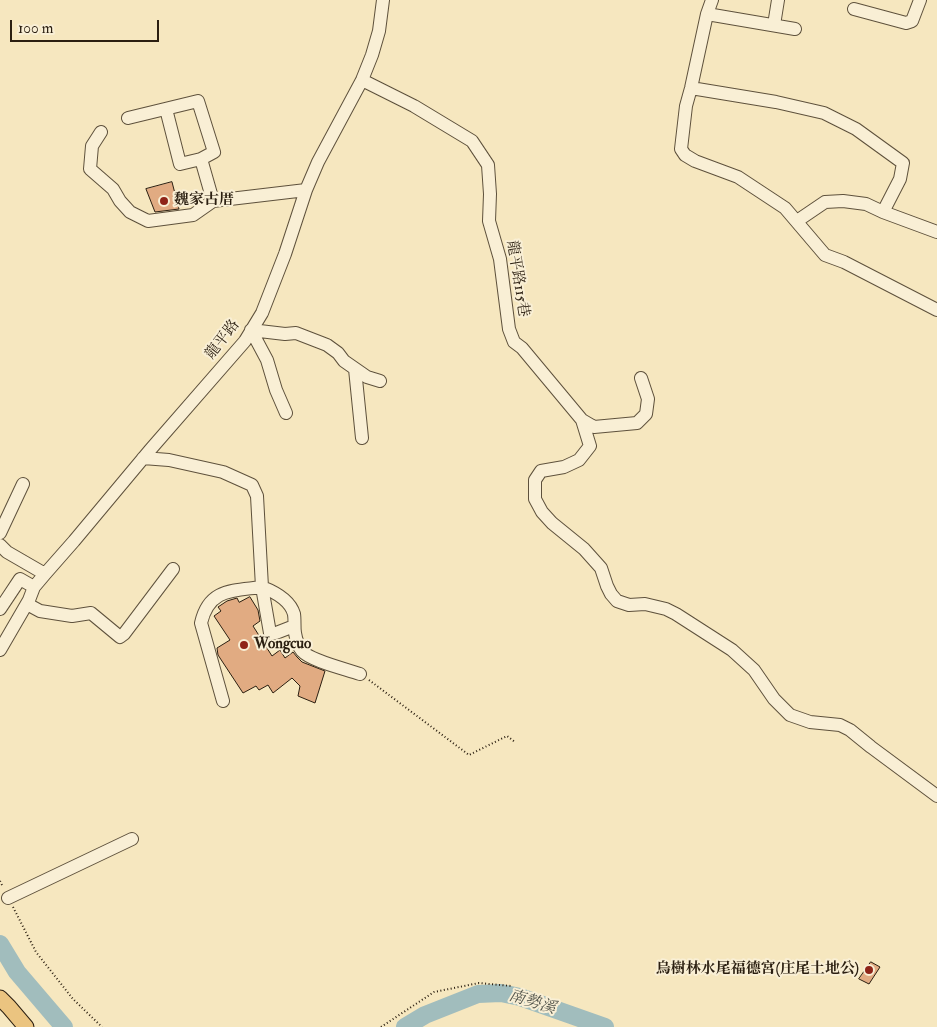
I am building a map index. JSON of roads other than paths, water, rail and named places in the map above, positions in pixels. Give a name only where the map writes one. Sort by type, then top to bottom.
[{"type":"main road","points":[[0,999],[26,1027]]},
{"type":"street","name":"龍平路","points":[[0,650],[34,587],[245,341],[262,313],[285,254],[306,190],[318,162],[362,80],[379,31],[383,0]]},
{"type":"street","points":[[712,0],[707,14],[686,106],[681,149],[685,155],[695,161],[738,177],[785,208],[825,255],[844,262],[937,310]]},
{"type":"street","points":[[774,25],[778,0]]},
{"type":"street","points":[[854,9],[906,23],[912,21],[920,0]]},
{"type":"street","points":[[707,14],[795,28]]},
{"type":"street","name":"龍平路115巷","points":[[362,80],[414,106],[472,141],[488,165],[489,221],[500,259],[509,329],[514,342],[522,348],[582,420]]},
{"type":"street","points":[[691,88],[776,102],[824,113],[856,129],[903,163],[900,179],[883,212]]},
{"type":"street","points":[[128,118],[198,101],[214,152],[201,159],[180,164],[166,109]]},
{"type":"street","points":[[102,132],[92,146],[90,169],[113,189],[130,212],[148,221],[193,215],[213,201],[306,190]]},
{"type":"street","points":[[201,159],[213,201]]},
{"type":"street","points":[[797,221],[825,202],[844,201],[866,204],[937,232]]},
{"type":"street","points":[[251,330],[285,334],[296,333],[327,346],[338,353],[344,362],[367,377],[380,381]]},
{"type":"street","points":[[251,330],[268,360],[276,390],[286,413]]},
{"type":"street","points":[[355,369],[362,438]]},
{"type":"street","points":[[582,420],[594,427],[637,423],[646,414],[648,399],[641,378]]},
{"type":"street","points":[[582,420],[590,446],[578,460],[564,467],[540,470],[535,480],[535,499],[542,512],[552,523],[584,549],[601,568],[607,586],[617,601],[629,605],[645,604],[666,608],[676,614],[732,650],[754,670],[774,699],[790,715],[810,722],[840,725],[850,730],[937,796]]},
{"type":"street","points":[[143,458],[169,460],[223,472],[252,486],[257,496],[262,587],[270,633],[276,633],[294,626]]},
{"type":"street","points":[[0,533],[23,484]]},
{"type":"street","points":[[0,545],[7,552],[45,574]]},
{"type":"street","points":[[26,604],[40,611],[72,616],[91,613],[120,637],[173,569]]},
{"type":"street","points":[[0,610],[20,579],[34,587]]},
{"type":"street","points":[[224,701],[201,623],[207,605],[213,598],[228,591],[262,587],[274,592],[288,602],[294,613],[296,640],[302,651],[309,657],[360,674]]},
{"type":"street","points":[[8,898],[132,839]]},
{"type":"waterway","name":"南勢溪","points":[[0,944],[17,972],[64,1027]]},
{"type":"waterway","name":"南勢溪","points":[[405,1027],[425,1015],[478,994],[501,993],[520,997],[605,1027]]},
{"type":"place","name":"魏家古厝","points":[[164,201]]},
{"type":"place","name":"Wongcuo","points":[[244,645]]},
{"type":"place","name":"烏樹林水尾福德宮(庄尾土地公)","points":[[869,970]]}]
